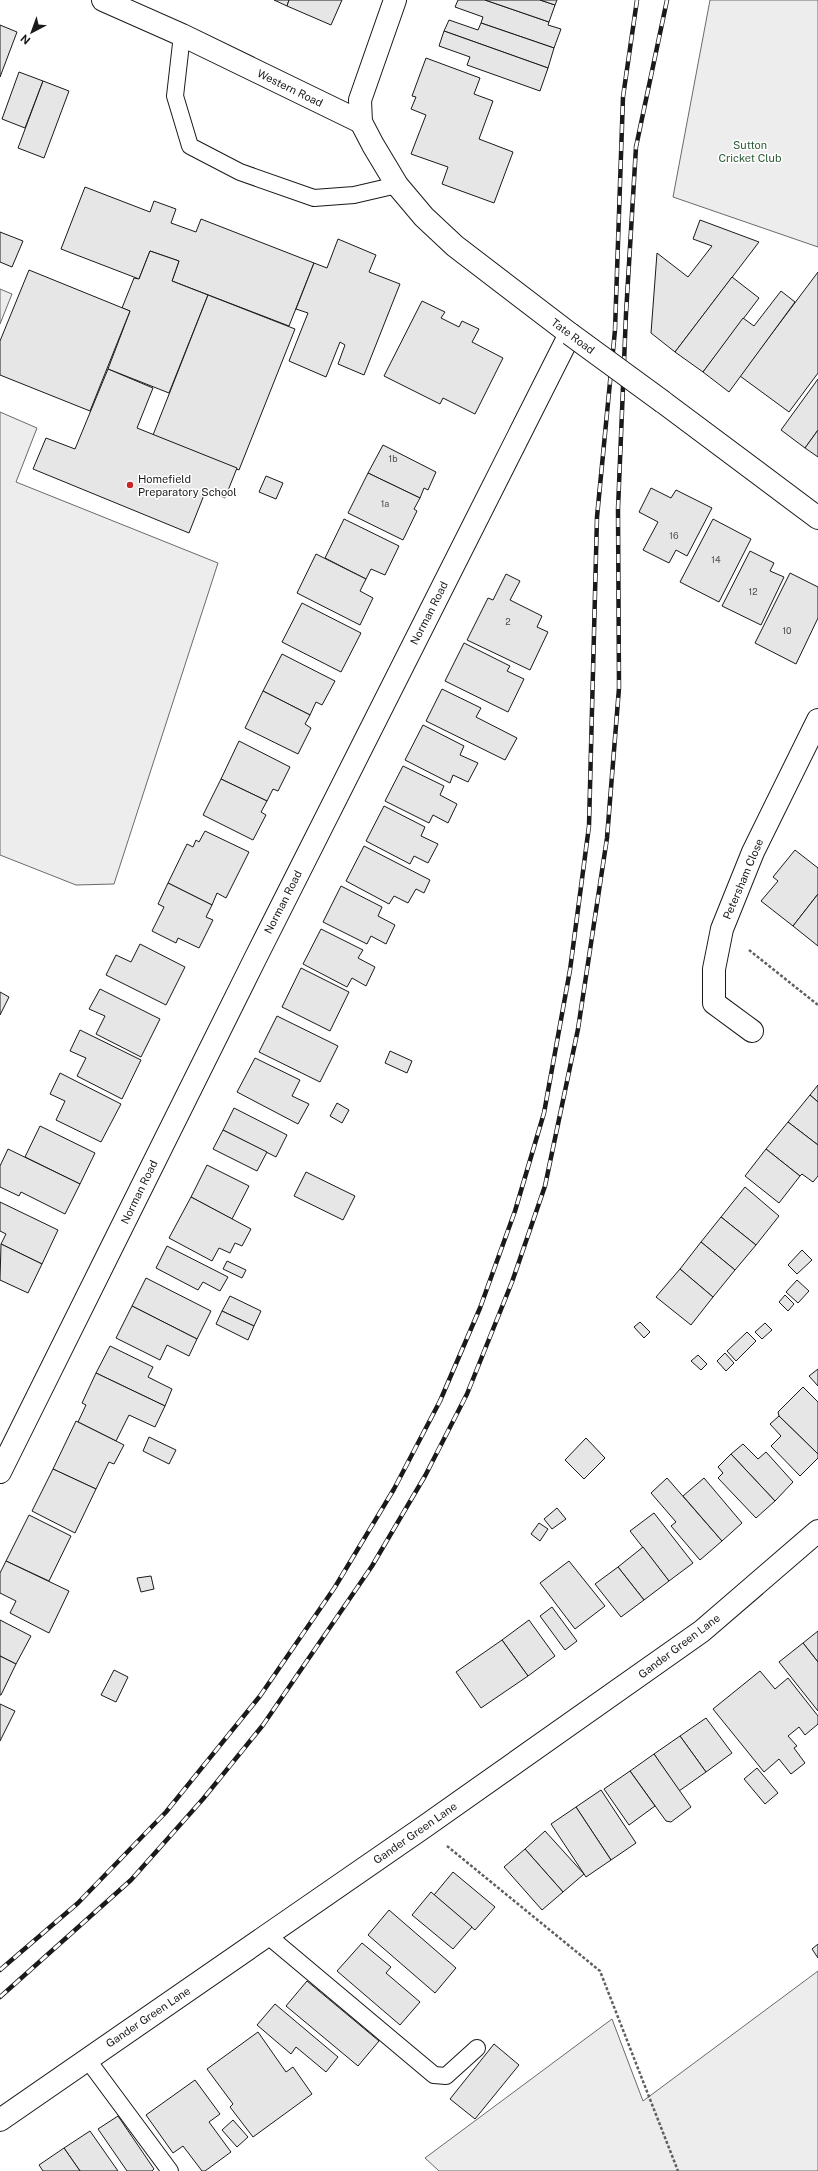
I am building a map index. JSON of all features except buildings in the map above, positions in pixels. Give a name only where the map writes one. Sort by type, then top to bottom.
[{"type":"street","name":"Western Road","points":[[103,0],[182,35],[361,122]]},
{"type":"street","points":[[361,122],[360,100],[395,0]]},
{"type":"street","name":"Tate Road","points":[[361,122],[397,185],[424,217],[455,246],[570,334],[818,518]]},
{"type":"street","name":"Norman Road","points":[[0,1472],[258,952],[570,334]]},
{"type":"street","name":"Petersham Close","points":[[752,1031],[714,1003],[714,969],[722,929],[753,852],[818,720]]},
{"type":"street","name":"Gander Green Lane","points":[[0,2120],[424,1827],[702,1631],[818,1531]]},
{"type":"lane","points":[[182,35],[175,96],[190,146],[240,172],[314,198],[354,195],[397,185]]},
{"type":"lane","points":[[267,1935],[434,2075],[446,2076],[477,2048]]},
{"type":"lane","points":[[87,2059],[170,2171]]},
{"type":"path","points":[[722,929],[818,1004]]},
{"type":"path","points":[[424,1827],[600,1971],[678,2171]]},
{"type":"shaded area","name":"Sutton Cricket Club","points":[[710,0],[818,0],[818,247],[673,197]]},
{"type":"shaded area","points":[[0,289],[12,294],[0,324]]},
{"type":"shaded area","points":[[0,412],[37,428],[16,482],[218,563],[114,884],[76,885],[0,855]]},
{"type":"shaded area","points":[[818,1971],[818,2171],[439,2171],[425,2158],[612,2019],[643,2101]]},
{"type":"railway","points":[[0,1970],[78,1903],[166,1812],[260,1696],[335,1587],[394,1489],[440,1401],[480,1308],[515,1211],[544,1113],[570,970],[589,826],[597,517],[615,330],[623,97],[637,0]]},
{"type":"railway","points":[[0,1997],[131,1880],[203,1799],[263,1725],[372,1566],[425,1476],[467,1394],[512,1282],[545,1186],[578,1029],[607,838],[619,688],[618,509],[626,314],[636,147],[667,0]]},
{"type":"place","name":"Homefield Preparatory School","points":[[130,485]]}]
